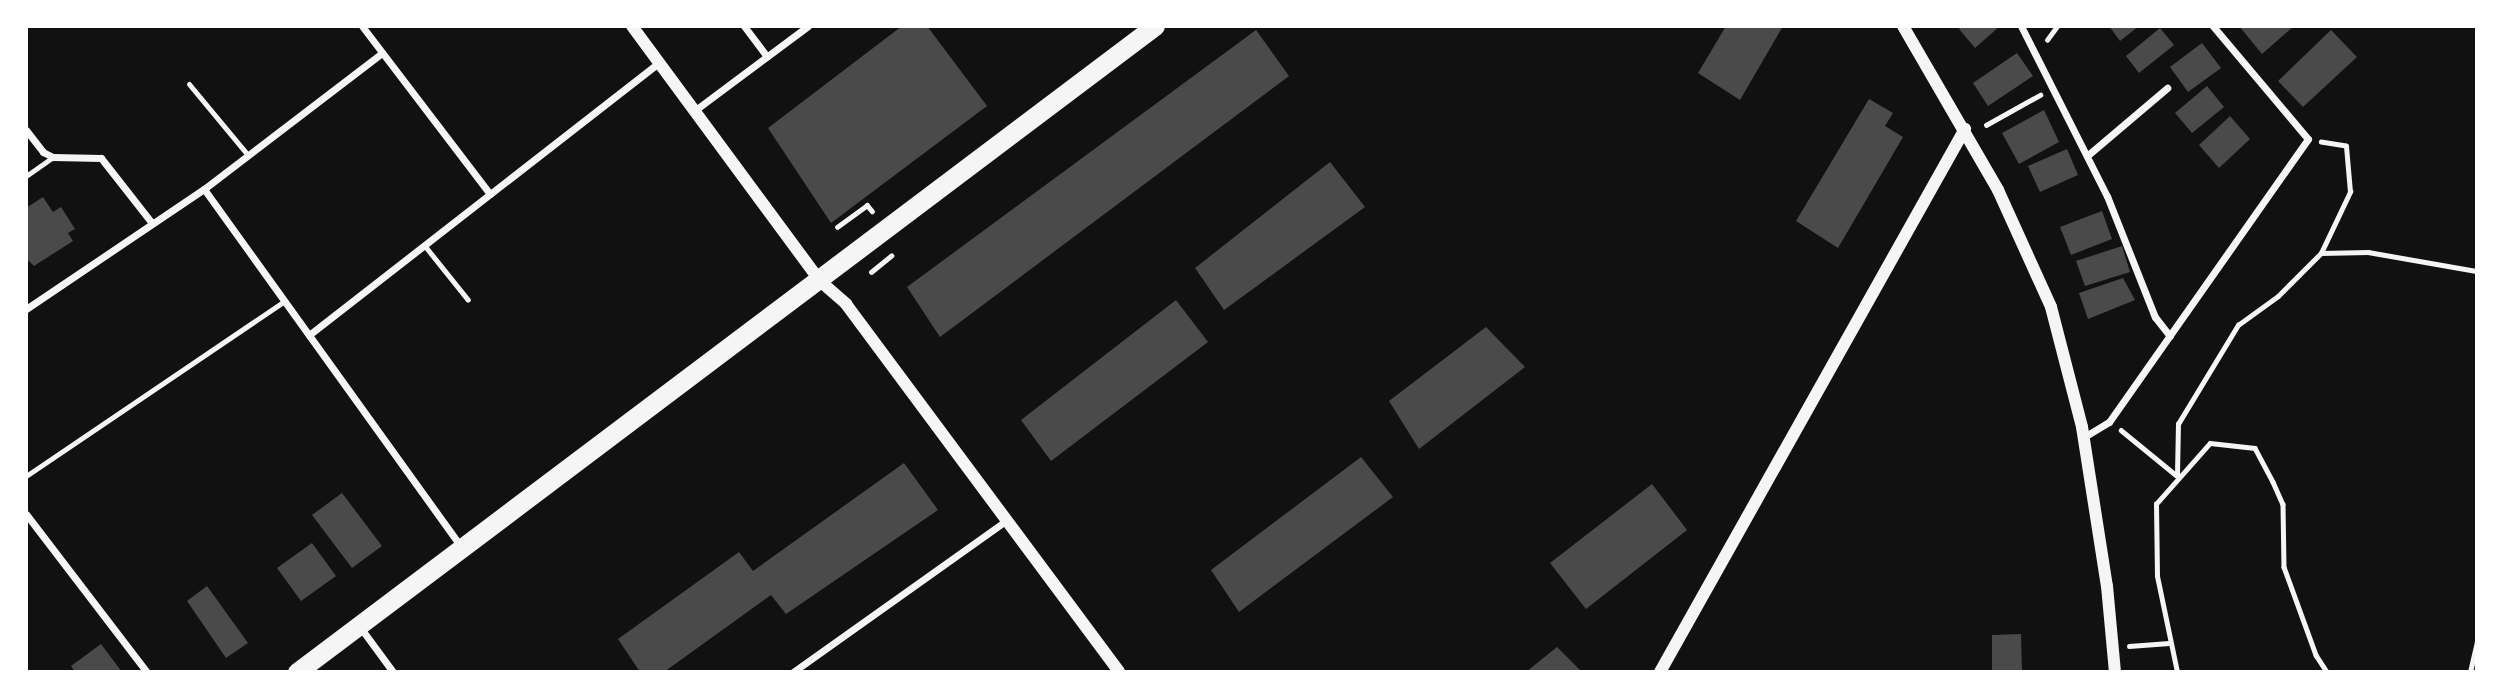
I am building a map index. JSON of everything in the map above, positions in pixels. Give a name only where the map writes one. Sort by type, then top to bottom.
[{"type":"highway","points":[[297,672],[820,281],[1155,26]]},
{"type":"street","points":[[362,26],[490,194]]},
{"type":"street","points":[[632,26],[820,281],[846,304],[1119,672]]},
{"type":"street","points":[[744,26],[767,56]]},
{"type":"street","points":[[694,111],[808,26]]},
{"type":"street","points":[[1903,26],[1965,129],[2051,307],[2084,437],[2115,655],[2115,672]]},
{"type":"street","points":[[2021,26],[2088,155],[2129,244],[2155,317],[2170,336]]},
{"type":"street","points":[[2084,437],[2109,422],[2308,139],[2213,26]]},
{"type":"street","points":[[26,309],[204,189],[382,53]]},
{"type":"street","points":[[309,335],[659,63]]},
{"type":"street","points":[[2088,155],[2167,88]]},
{"type":"street","points":[[1660,672],[1965,129]]},
{"type":"street","points":[[26,130],[43,152],[53,157],[101,158],[152,223]]},
{"type":"street","points":[[204,189],[462,548]]},
{"type":"street","points":[[26,514],[147,672]]},
{"type":"street","points":[[793,672],[1007,520]]},
{"type":"street","points":[[358,625],[393,672]]},
{"type":"lane","points":[[190,84],[248,155]]},
{"type":"lane","points":[[26,176],[53,157]]},
{"type":"lane","points":[[424,245],[468,300]]},
{"type":"lane","points":[[26,476],[284,301]]},
{"type":"path","points":[[1986,125],[2053,88]]},
{"type":"path","points":[[2177,476],[2178,424],[2238,325],[2278,296],[2320,253],[2350,191],[2346,146],[2308,139]]},
{"type":"path","points":[[837,227],[867,205]]},
{"type":"path","points":[[871,272],[902,248]]},
{"type":"path","points":[[2320,253],[2368,251],[2477,271]]},
{"type":"path","points":[[2109,422],[2177,476]]},
{"type":"path","points":[[2177,672],[2157,576],[2157,504],[2177,476],[2210,443],[2255,448],[2283,504],[2284,567],[2316,655],[2327,672]]},
{"type":"path","points":[[2469,672],[2477,641]]},
{"type":"path","points":[[2115,655],[2133,644],[2169,643]]},
{"type":"building","points":[[902,26],[927,26],[987,106],[831,223],[768,128]]},
{"type":"building","points":[[1726,26],[1783,26],[1740,100],[1698,73]]},
{"type":"building","points":[[1962,26],[2000,26],[1975,48],[1959,29]]},
{"type":"building","points":[[2109,26],[2139,26],[2120,41]]},
{"type":"building","points":[[2239,26],[2294,26],[2262,54]]},
{"type":"building","points":[[2160,28],[2174,45],[2139,73],[2126,56]]},
{"type":"building","points":[[1256,30],[1289,76],[940,337],[907,287]]},
{"type":"building","points":[[2331,30],[2357,57],[2303,107],[2278,81]]},
{"type":"building","points":[[2202,43],[2221,68],[2188,92],[2170,67]]},
{"type":"building","points":[[2017,53],[2033,76],[1988,106],[1973,83]]},
{"type":"building","points":[[2207,86],[2224,107],[2192,133],[2175,113]]},
{"type":"building","points":[[1869,99],[1893,113],[1885,126],[1903,137],[1838,248],[1796,221]]},
{"type":"building","points":[[2044,110],[2059,142],[2019,164],[2002,133]]},
{"type":"building","points":[[2230,116],[2250,139],[2219,168],[2199,145]]},
{"type":"building","points":[[2067,149],[2078,175],[2040,192],[2028,166]]},
{"type":"building","points":[[1330,162],[1365,207],[1224,310],[1195,268]]},
{"type":"building","points":[[43,197],[53,212],[61,207],[75,229],[68,233],[73,241],[34,266],[26,258],[26,208]]},
{"type":"building","points":[[2102,211],[2112,239],[2071,255],[2060,227]]},
{"type":"building","points":[[2122,246],[2130,272],[2085,286],[2076,261]]},
{"type":"building","points":[[2123,278],[2135,300],[2088,319],[2079,293]]},
{"type":"building","points":[[1176,300],[1208,342],[1051,461],[1021,420]]},
{"type":"building","points":[[1486,327],[1525,367],[1419,449],[1389,401]]},
{"type":"building","points":[[1361,457],[1393,497],[1239,612],[1211,570]]},
{"type":"building","points":[[904,463],[938,510],[786,614],[771,595],[664,672],[640,672],[618,639],[739,552],[753,571]]},
{"type":"building","points":[[1652,484],[1687,530],[1586,609],[1550,563]]},
{"type":"building","points":[[342,493],[382,546],[352,568],[312,515]]},
{"type":"building","points":[[312,543],[336,576],[301,601],[277,568]]},
{"type":"building","points":[[207,586],[248,643],[226,658],[187,601]]},
{"type":"building","points":[[2021,634],[2022,672],[1992,672],[1992,635]]},
{"type":"building","points":[[101,644],[122,672],[75,672],[71,666]]},
{"type":"building","points":[[1557,647],[1582,672],[1526,672]]},
{"type":"waterway","points":[[2473,672],[2477,651]]}]
